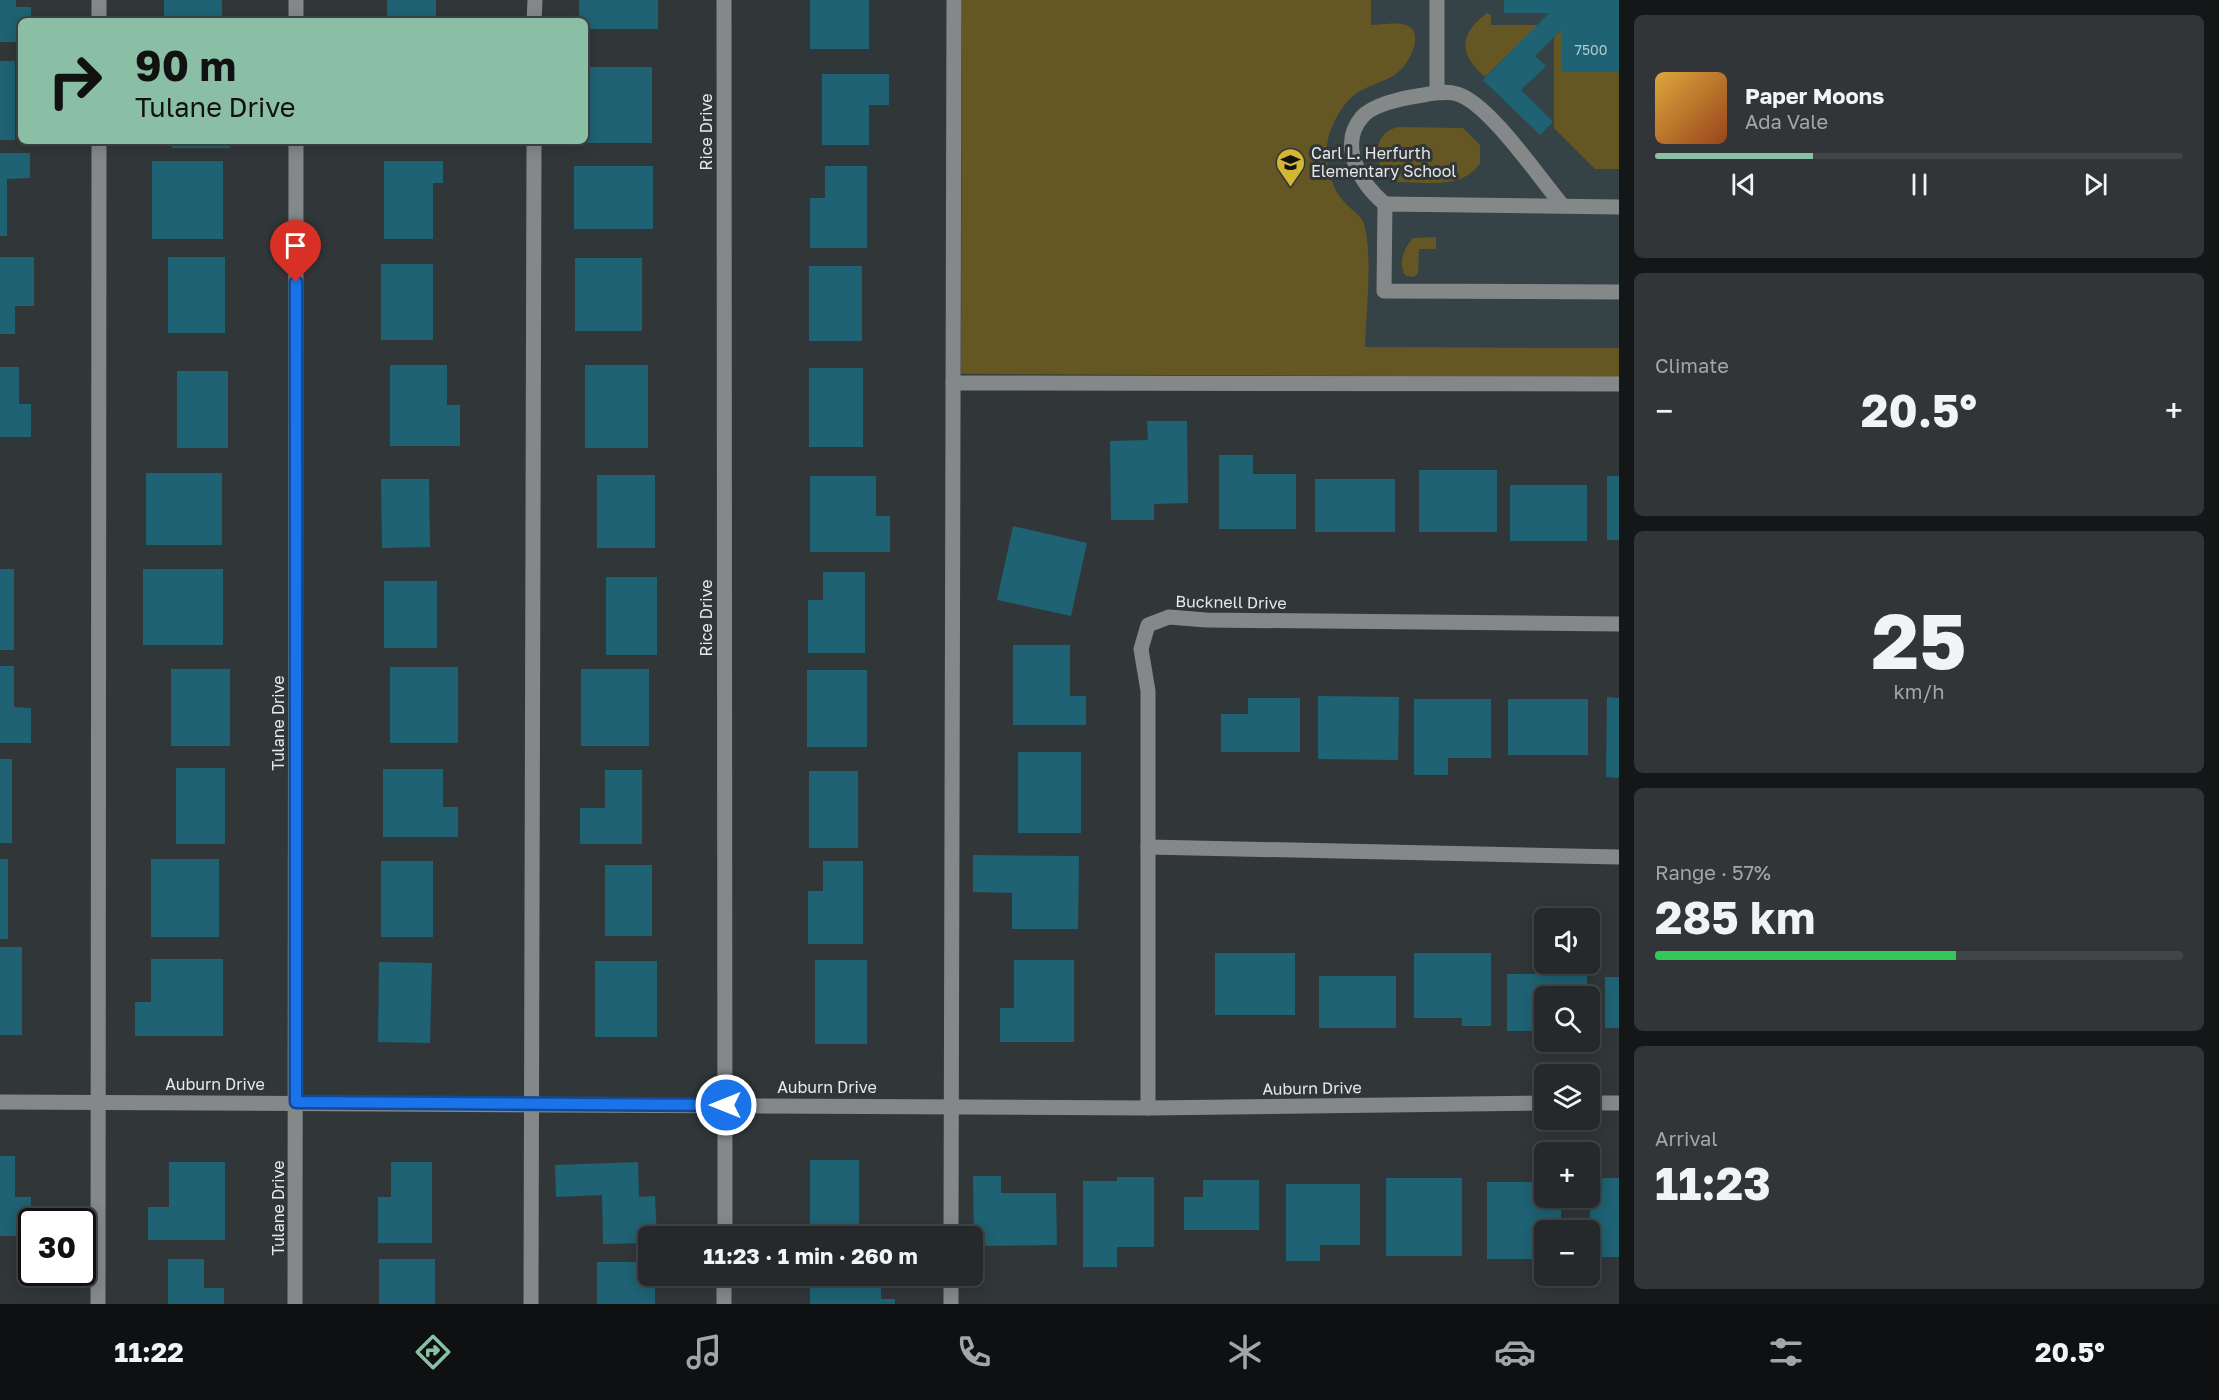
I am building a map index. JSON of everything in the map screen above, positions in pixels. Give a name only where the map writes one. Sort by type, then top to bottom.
[{"type":"street","points":[[99,0],[99,18]]},
{"type":"street","points":[[296,0],[296,18]]},
{"type":"street","points":[[534,18],[535,0]]},
{"type":"street","name":"Rice Drive","points":[[724,0],[725,1226]]},
{"type":"street","points":[[951,1226],[954,0]]},
{"type":"street","points":[[1437,0],[1437,93]]},
{"type":"street","points":[[1563,206],[1481,107],[1457,94],[1437,93],[1395,99],[1362,116],[1353,138],[1353,158],[1360,177],[1369,191],[1385,204],[1619,207]]},
{"type":"street","points":[[98,1304],[99,144]]},
{"type":"street","name":"Tulane Drive","points":[[295,1304],[296,144]]},
{"type":"street","points":[[531,1304],[534,144]]},
{"type":"street","points":[[1385,204],[1384,291],[1619,292]]},
{"type":"street","points":[[953,384],[1619,384]]},
{"type":"street","name":"Bucknell Drive","points":[[1148,1108],[1148,691],[1141,649],[1148,625],[1169,617],[1206,620],[1619,624]]},
{"type":"street","points":[[1148,847],[1619,857]]},
{"type":"street","name":"Auburn Drive","points":[[0,1102],[1148,1108],[1534,1103]]},
{"type":"street","points":[[1600,1103],[1619,1102]]},
{"type":"street","points":[[724,1286],[724,1304]]},
{"type":"street","points":[[951,1286],[951,1304]]},
{"type":"shaded area","name":"Carl L. Herfurth Elementary School","points":[[962,0],[1619,0],[1619,377],[961,374]]},
{"type":"shaded area","name":"Carl L. Herfurth Elementary School","points":[[962,0],[1371,0],[1371,25],[1395,23],[1408,26],[1413,30],[1415,43],[1410,57],[1401,69],[1392,76],[1358,92],[1345,104],[1333,124],[1327,144],[1327,162],[1335,189],[1363,221],[1367,237],[1369,267],[1365,347],[1619,348],[1619,377],[961,374]]},
{"type":"shaded area","points":[[1487,13],[1491,15],[1491,25],[1538,25],[1485,77],[1470,60],[1465,44],[1471,29]]},
{"type":"shaded area","points":[[1562,29],[1563,72],[1619,72],[1619,169],[1595,169],[1554,128],[1554,37]]},
{"type":"shaded area","points":[[1399,127],[1463,128],[1480,145],[1480,163],[1473,172],[1454,181],[1443,183],[1397,182],[1383,170],[1377,153],[1383,136],[1389,130]]},
{"type":"shaded area","points":[[1436,237],[1436,249],[1419,249],[1418,273],[1414,277],[1406,276],[1402,261],[1404,251],[1413,238]]},
{"type":"building","points":[[0,0],[16,0],[16,7],[31,7],[31,18],[18,18],[18,42],[0,42]]},
{"type":"building","points":[[164,0],[222,0],[222,18],[164,18]]},
{"type":"building","points":[[387,0],[436,0],[436,18],[387,18]]},
{"type":"building","points":[[579,0],[658,0],[658,29],[588,29],[588,18],[579,18]]},
{"type":"building","points":[[810,0],[869,0],[869,49],[810,49]]},
{"type":"building","points":[[1504,0],[1619,0],[1619,72],[1562,72],[1562,29],[1535,56],[1546,66],[1521,90],[1553,122],[1540,135],[1483,80],[1549,13],[1504,13]]},
{"type":"building","points":[[0,61],[15,61],[15,140],[0,140]]},
{"type":"building","points":[[588,67],[652,67],[652,143],[588,143]]},
{"type":"building","points":[[822,74],[889,74],[889,105],[869,105],[869,145],[822,145]]},
{"type":"building","points":[[172,144],[230,144],[230,148],[172,148]]},
{"type":"building","points":[[0,153],[30,153],[30,178],[7,179],[7,236],[0,236]]},
{"type":"building","points":[[152,161],[223,161],[223,239],[152,239]]},
{"type":"building","points":[[384,161],[443,161],[443,183],[433,183],[433,239],[384,239]]},
{"type":"building","points":[[574,166],[653,166],[653,229],[574,229]]},
{"type":"building","points":[[825,166],[867,166],[867,248],[810,248],[810,198],[825,198]]},
{"type":"building","points":[[0,257],[34,257],[34,306],[15,306],[15,334],[0,334]]},
{"type":"building","points":[[168,257],[225,257],[225,333],[168,333]]},
{"type":"building","points":[[575,258],[642,258],[642,331],[575,331]]},
{"type":"building","points":[[381,264],[433,264],[433,340],[381,340]]},
{"type":"building","points":[[809,266],[862,266],[862,341],[809,341]]},
{"type":"building","points":[[390,365],[447,365],[447,405],[460,405],[460,446],[390,446]]},
{"type":"building","points":[[585,365],[648,365],[648,448],[585,448]]},
{"type":"building","points":[[0,367],[19,367],[19,404],[31,404],[31,437],[0,437]]},
{"type":"building","points":[[809,368],[863,368],[863,447],[809,447]]},
{"type":"building","points":[[177,371],[228,371],[228,448],[177,448]]},
{"type":"building","points":[[1147,421],[1187,421],[1188,503],[1154,504],[1154,520],[1111,520],[1110,441],[1148,440]]},
{"type":"building","points":[[1219,455],[1253,455],[1253,474],[1296,474],[1296,529],[1219,529]]},
{"type":"building","points":[[1419,470],[1497,470],[1497,532],[1419,532]]},
{"type":"building","points":[[146,473],[222,473],[222,545],[146,545]]},
{"type":"building","points":[[597,475],[655,475],[655,548],[597,548]]},
{"type":"building","points":[[810,476],[876,476],[876,516],[890,516],[890,552],[810,552]]},
{"type":"building","points":[[1607,476],[1619,476],[1619,540],[1607,540]]},
{"type":"building","points":[[381,479],[429,479],[430,547],[382,548]]},
{"type":"building","points":[[1315,479],[1395,479],[1395,532],[1315,532]]},
{"type":"building","points":[[1510,485],[1587,485],[1587,541],[1510,541]]},
{"type":"building","points":[[1013,526],[1087,543],[1071,616],[997,600]]},
{"type":"building","points":[[0,569],[14,569],[14,650],[0,650]]},
{"type":"building","points":[[143,569],[223,569],[223,645],[143,645]]},
{"type":"building","points":[[823,572],[865,572],[865,653],[808,653],[808,600],[823,600]]},
{"type":"building","points":[[606,577],[657,577],[657,655],[606,655]]},
{"type":"building","points":[[384,581],[437,581],[437,648],[384,648]]},
{"type":"building","points":[[1013,645],[1070,645],[1070,696],[1086,696],[1086,725],[1013,725]]},
{"type":"building","points":[[0,666],[14,666],[14,707],[31,708],[31,743],[0,743]]},
{"type":"building","points":[[390,667],[458,667],[458,743],[390,743]]},
{"type":"building","points":[[171,669],[230,669],[230,746],[171,746]]},
{"type":"building","points":[[581,669],[649,669],[649,746],[581,746]]},
{"type":"building","points":[[807,670],[867,670],[867,747],[807,747]]},
{"type":"building","points":[[1318,696],[1399,697],[1398,760],[1318,759]]},
{"type":"building","points":[[1607,697],[1619,698],[1619,778],[1606,777]]},
{"type":"building","points":[[1248,698],[1300,698],[1300,752],[1221,752],[1221,714],[1248,714]]},
{"type":"building","points":[[1414,699],[1491,699],[1491,758],[1448,758],[1448,775],[1414,775]]},
{"type":"building","points":[[1508,699],[1588,699],[1588,755],[1508,755]]},
{"type":"building","points":[[1018,752],[1081,752],[1081,833],[1018,833]]},
{"type":"building","points":[[0,759],[12,759],[12,843],[0,843]]},
{"type":"building","points":[[176,768],[225,768],[225,844],[176,844]]},
{"type":"building","points":[[383,769],[443,769],[443,807],[458,807],[458,837],[383,837]]},
{"type":"building","points":[[605,770],[642,770],[642,844],[580,844],[580,808],[605,808]]},
{"type":"building","points":[[809,771],[858,771],[858,848],[809,848]]},
{"type":"building","points":[[973,855],[1079,856],[1078,929],[1012,929],[1012,893],[973,892]]},
{"type":"building","points":[[0,859],[8,859],[8,939],[0,939]]},
{"type":"building","points":[[151,859],[219,859],[219,937],[151,937]]},
{"type":"building","points":[[381,861],[433,861],[433,937],[381,937]]},
{"type":"building","points":[[823,861],[863,861],[863,944],[808,944],[808,891],[823,891]]},
{"type":"building","points":[[605,865],[652,865],[652,936],[605,936]]},
{"type":"building","points":[[0,947],[22,947],[22,1035],[0,1035]]},
{"type":"building","points":[[1215,953],[1295,953],[1295,1015],[1215,1015]]},
{"type":"building","points":[[1414,953],[1491,953],[1491,1026],[1462,1026],[1462,1018],[1414,1018]]},
{"type":"building","points":[[151,959],[223,959],[223,1036],[135,1036],[135,1002],[151,1002]]},
{"type":"building","points":[[815,960],[867,960],[867,1044],[815,1044]]},
{"type":"building","points":[[1014,960],[1074,960],[1074,1042],[1000,1042],[1000,1008],[1014,1008]]},
{"type":"building","points":[[595,961],[657,961],[657,1037],[595,1037]]},
{"type":"building","points":[[379,962],[432,963],[430,1043],[378,1042]]},
{"type":"building","points":[[1507,974],[1587,974],[1587,986],[1534,986],[1534,1031],[1507,1031]]},
{"type":"building","points":[[1319,976],[1396,976],[1396,1028],[1319,1028]]},
{"type":"building","points":[[1605,977],[1619,977],[1619,1028],[1605,1028]]},
{"type":"building","points":[[0,1156],[15,1156],[15,1197],[31,1197],[31,1208],[18,1208],[18,1236],[0,1236]]},
{"type":"building","points":[[810,1160],[859,1160],[859,1226],[810,1226]]},
{"type":"building","points":[[169,1162],[225,1162],[225,1240],[148,1240],[148,1207],[169,1207]]},
{"type":"building","points":[[391,1162],[432,1162],[432,1243],[378,1243],[378,1197],[391,1197]]},
{"type":"building","points":[[638,1162],[639,1197],[655,1196],[656,1226],[638,1226],[638,1243],[603,1244],[602,1195],[556,1197],[555,1165]]},
{"type":"building","points":[[973,1176],[1001,1176],[1001,1193],[1056,1193],[1057,1245],[983,1246],[983,1226],[974,1226]]},
{"type":"building","points":[[1117,1177],[1154,1177],[1154,1247],[1117,1247],[1117,1267],[1083,1267],[1083,1181],[1117,1181]]},
{"type":"building","points":[[1386,1178],[1462,1178],[1462,1256],[1386,1256]]},
{"type":"building","points":[[1600,1178],[1619,1178],[1619,1257],[1600,1257],[1600,1220],[1590,1220],[1590,1208],[1600,1208]]},
{"type":"building","points":[[1203,1180],[1259,1180],[1259,1230],[1184,1230],[1184,1197],[1203,1197]]},
{"type":"building","points":[[1487,1182],[1534,1182],[1534,1208],[1561,1208],[1561,1220],[1534,1220],[1534,1259],[1487,1259]]},
{"type":"building","points":[[1286,1184],[1360,1184],[1360,1245],[1320,1245],[1320,1261],[1286,1261]]},
{"type":"building","points":[[168,1259],[204,1259],[204,1288],[224,1288],[224,1304],[168,1304]]},
{"type":"building","points":[[379,1259],[435,1259],[435,1304],[379,1304]]},
{"type":"building","points":[[597,1262],[638,1262],[638,1286],[655,1286],[655,1304],[597,1304]]},
{"type":"building","points":[[810,1286],[881,1286],[881,1299],[895,1299],[895,1304],[810,1304]]},
{"type":"place","name":"Carl L. Herfurth Elementary School","points":[[1290,188]]},
{"type":"route","points":[[296,282],[296,1102],[726,1105]]}]
